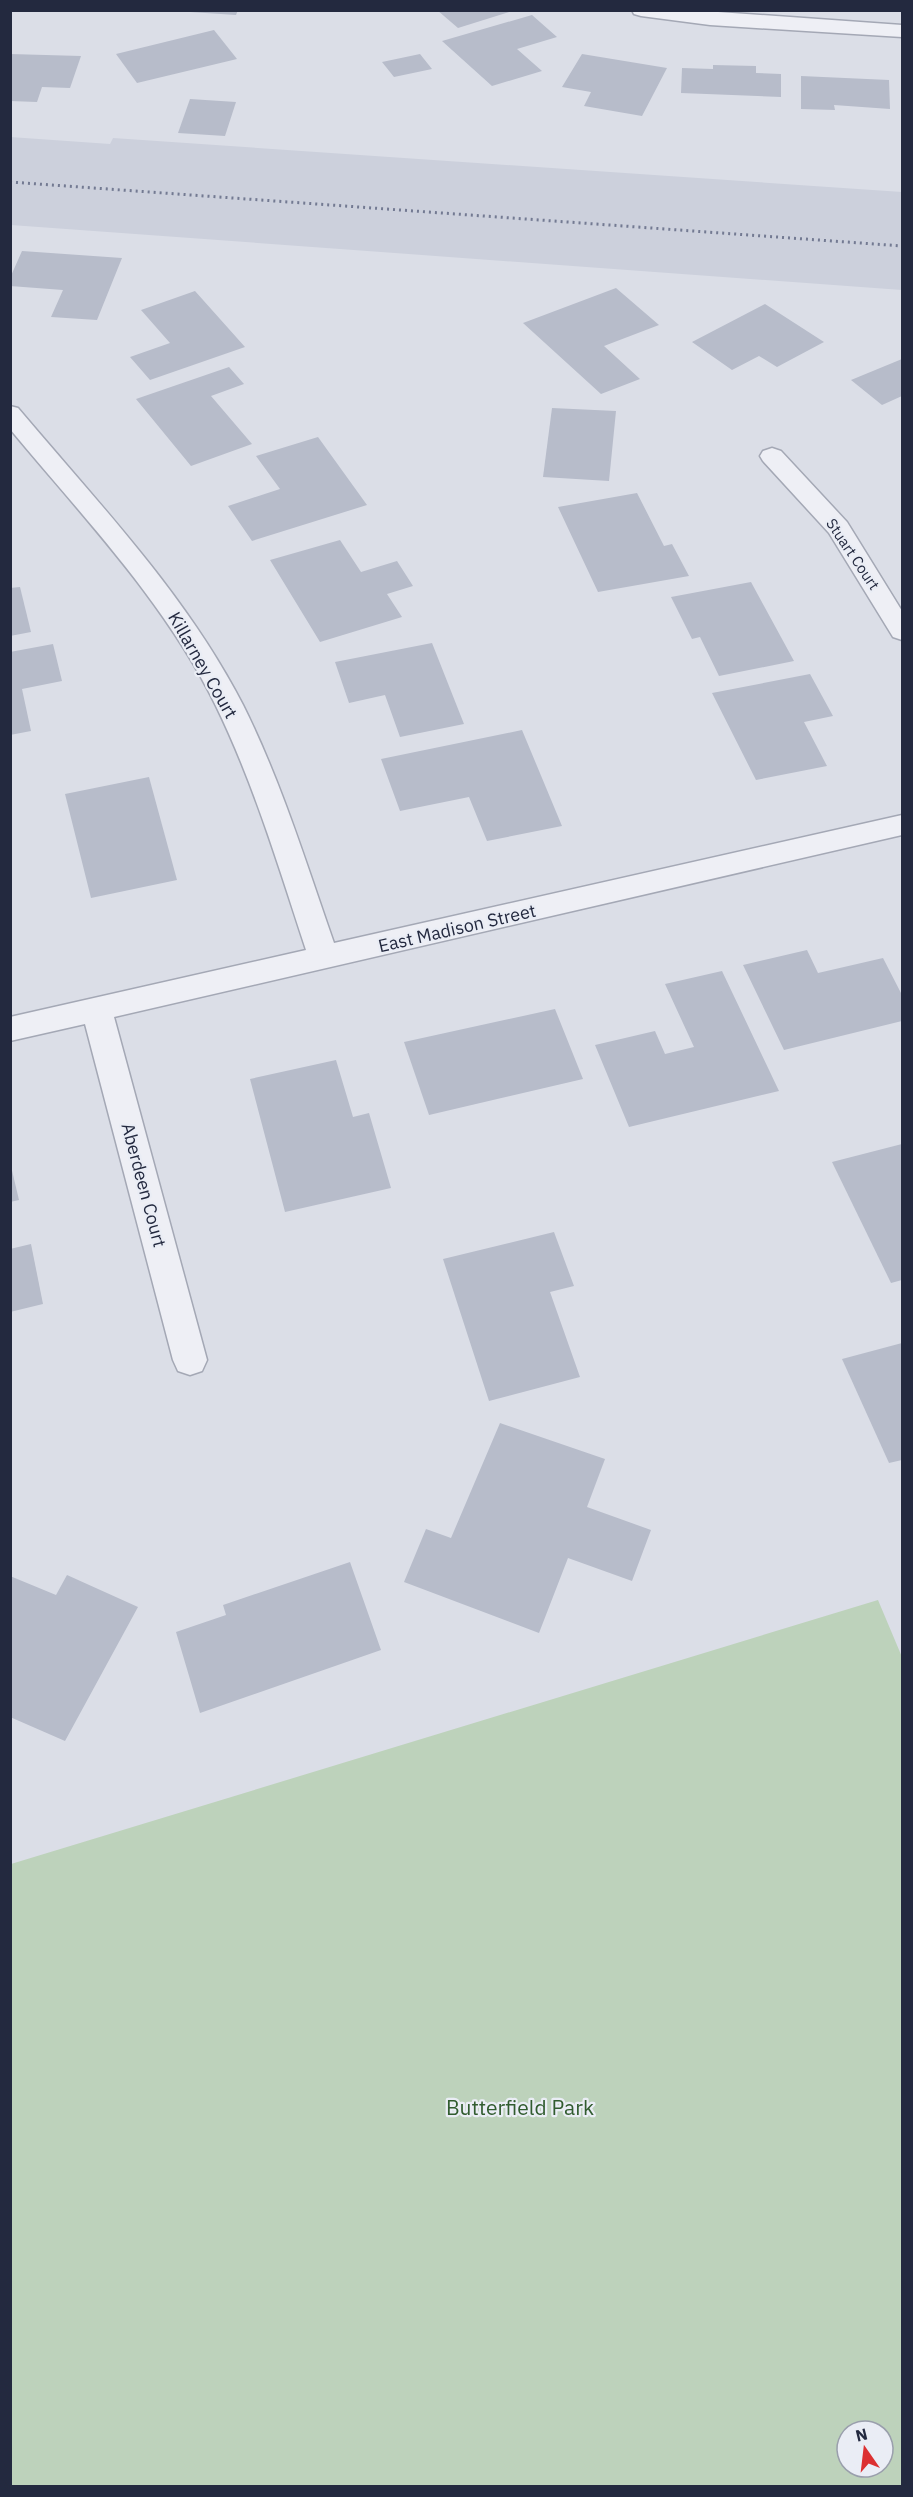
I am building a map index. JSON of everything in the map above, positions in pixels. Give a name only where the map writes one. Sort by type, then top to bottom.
[{"type":"street","points":[[641,10],[710,19],[903,31]]},
{"type":"street","name":"Killarney Court","points":[[10,413],[154,586],[178,619],[229,705],[263,781],[324,958]]},
{"type":"street","name":"Stuart Court","points":[[772,456],[838,528],[903,631]]},
{"type":"street","name":"East Madison Street","points":[[10,1029],[903,825]]},
{"type":"street","name":"Aberdeen Court","points":[[97,1010],[190,1360]]},
{"type":"shaded area","points":[[10,137],[110,144],[113,138],[902,192],[902,290],[11,225]]},
{"type":"green space","name":"Butterfield Park","points":[[878,1600],[902,1657],[902,2486],[11,2486],[11,1864]]},
{"type":"building","points":[[190,10],[238,10],[236,15],[190,12]]},
{"type":"building","points":[[437,10],[512,10],[512,11],[458,28]]},
{"type":"building","points":[[532,15],[557,37],[517,49],[542,71],[492,86],[442,41]]},
{"type":"building","points":[[214,30],[237,59],[137,83],[116,54]]},
{"type":"building","points":[[10,54],[81,56],[70,88],[42,87],[37,102],[10,101]]},
{"type":"building","points":[[420,54],[432,69],[394,77],[382,62]]},
{"type":"building","points":[[582,54],[667,68],[642,116],[584,106],[591,92],[562,87]]},
{"type":"building","points":[[713,65],[756,66],[756,73],[781,74],[781,97],[681,93],[682,68],[713,69]]},
{"type":"building","points":[[801,76],[889,80],[890,109],[834,105],[835,110],[801,109]]},
{"type":"building","points":[[190,99],[236,102],[225,136],[178,133]]},
{"type":"building","points":[[22,251],[122,258],[97,320],[51,317],[63,290],[10,286],[10,278]]},
{"type":"building","points":[[616,288],[659,325],[604,346],[640,379],[601,394],[523,323]]},
{"type":"building","points":[[195,291],[245,347],[150,380],[130,357],[170,343],[141,310]]},
{"type":"building","points":[[765,304],[824,342],[777,367],[759,356],[732,370],[692,342]]},
{"type":"building","points":[[902,359],[902,396],[882,405],[851,380]]},
{"type":"building","points":[[229,367],[244,384],[211,396],[252,444],[191,466],[136,399]]},
{"type":"building","points":[[552,408],[616,411],[609,481],[543,477]]},
{"type":"building","points":[[318,437],[367,505],[252,541],[228,506],[280,489],[256,456]]},
{"type":"building","points":[[637,493],[664,546],[672,544],[689,576],[598,592],[558,507]]},
{"type":"building","points":[[340,540],[361,572],[397,561],[413,586],[387,594],[402,617],[320,642],[270,560]]},
{"type":"building","points":[[751,582],[794,661],[719,676],[700,637],[692,639],[671,597]]},
{"type":"building","points":[[20,587],[31,632],[10,636],[10,588]]},
{"type":"building","points":[[432,643],[464,724],[400,737],[385,695],[349,703],[335,662]]},
{"type":"building","points":[[53,644],[62,681],[22,689],[31,731],[10,735],[10,652]]},
{"type":"building","points":[[810,674],[833,716],[804,722],[827,766],[756,780],[712,693]]},
{"type":"building","points":[[522,730],[562,826],[487,841],[469,797],[400,811],[381,759]]},
{"type":"building","points":[[149,777],[177,880],[91,898],[65,794]]},
{"type":"building","points":[[807,950],[818,973],[883,958],[902,995],[902,1021],[784,1050],[743,965]]},
{"type":"building","points":[[722,971],[779,1091],[629,1127],[595,1045],[655,1031],[665,1054],[694,1047],[665,984]]},
{"type":"building","points":[[555,1009],[583,1079],[429,1115],[404,1042]]},
{"type":"building","points":[[336,1060],[353,1117],[369,1113],[391,1188],[285,1212],[250,1079]]},
{"type":"building","points":[[902,1144],[902,1280],[891,1283],[832,1162]]},
{"type":"building","points":[[10,1162],[19,1200],[10,1202]]},
{"type":"building","points":[[554,1232],[574,1286],[550,1292],[580,1377],[489,1401],[443,1259]]},
{"type":"building","points":[[31,1244],[43,1304],[10,1312],[10,1249]]},
{"type":"building","points":[[902,1343],[902,1460],[889,1463],[842,1359]]},
{"type":"building","points":[[500,1423],[605,1459],[587,1507],[651,1530],[632,1581],[568,1558],[539,1633],[404,1582],[426,1529],[451,1538]]},
{"type":"building","points":[[350,1562],[381,1650],[200,1713],[176,1632],[226,1615],[223,1605]]},
{"type":"building","points":[[67,1575],[138,1607],[65,1741],[10,1717],[10,1576],[56,1595]]},
{"type":"railway","points":[[10,182],[902,246]]}]
